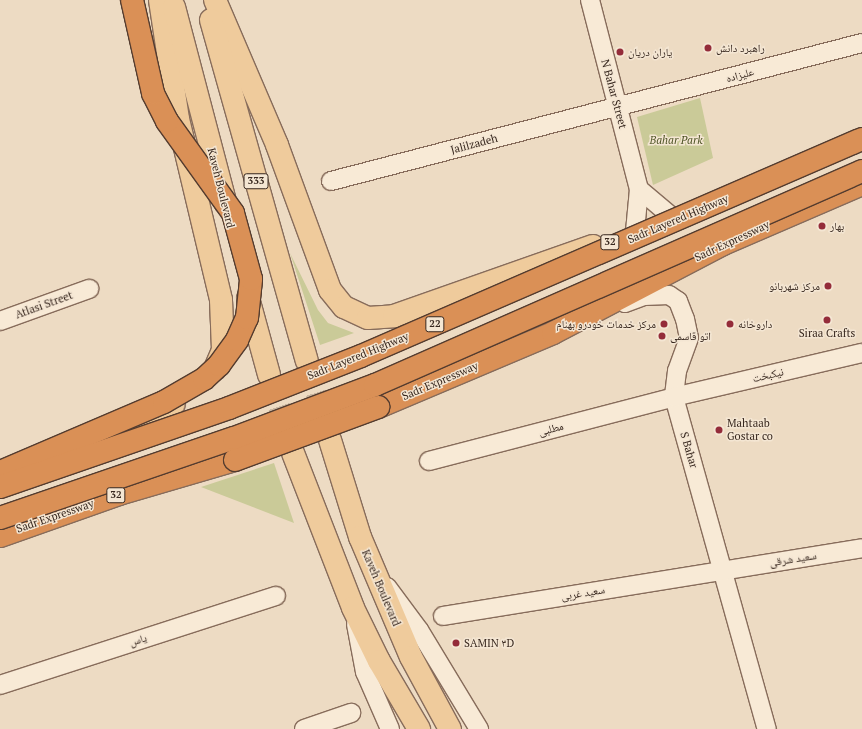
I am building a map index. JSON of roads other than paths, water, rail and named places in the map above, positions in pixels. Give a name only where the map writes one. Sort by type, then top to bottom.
[{"type":"highway","points":[[0,472],[164,402],[204,379],[219,365],[237,340],[247,318],[251,279],[233,213],[167,121],[153,94],[132,0]]},
{"type":"highway","name":"32","points":[[0,485],[109,447],[358,348],[671,216],[862,133]]},
{"type":"highway","name":"Sadr Layered Highway","points":[[0,485],[229,408],[361,356],[862,139]]},
{"type":"highway","points":[[0,518],[234,438],[375,385],[862,171]]},
{"type":"highway","name":"Sadr Expressway","points":[[0,536],[119,494],[234,460],[378,407],[553,333],[723,244],[862,184]]},
{"type":"main road","points":[[109,447],[200,387],[214,372],[223,350],[221,300],[178,118],[160,0]]},
{"type":"main road","name":"Kaveh Boulevard","points":[[172,0],[270,375]]},
{"type":"main road","name":"333","points":[[206,0],[307,362]]},
{"type":"main road","points":[[215,0],[277,145],[330,290],[344,307],[368,318],[394,316],[635,231]]},
{"type":"main road","name":"Kaveh Boulevard","points":[[330,440],[360,537],[372,566],[411,657],[450,729]]},
{"type":"main road","points":[[293,453],[353,608],[379,661],[419,729]]},
{"type":"street","name":"N Bahar Street","points":[[590,0],[639,189],[635,231]]},
{"type":"street","name":"علیزاده","points":[[618,107],[862,43]]},
{"type":"street","name":"Jalilzadeh","points":[[331,181],[618,107]]},
{"type":"street","points":[[639,189],[671,216]]},
{"type":"street","name":"Atlasi Street","points":[[0,321],[89,289]]},
{"type":"street","name":"S Bahar","points":[[553,333],[644,296],[669,295],[678,301],[689,338],[677,371],[674,396],[724,570],[767,729]]},
{"type":"street","name":"نیکبخت","points":[[674,396],[862,353]]},
{"type":"street","name":"مطلبی","points":[[429,461],[674,396]]},
{"type":"street","name":"سعید شرقی","points":[[724,570],[862,548]]},
{"type":"street","points":[[372,566],[419,630],[479,729]]},
{"type":"street","name":"سعید غربی","points":[[443,616],[724,570]]},
{"type":"street","name":"یاس","points":[[0,685],[276,596]]},
{"type":"street","points":[[353,608],[365,672],[390,729]]},
{"type":"street","points":[[304,729],[350,713]]},
{"type":"tunnel","points":[[307,361],[326,424]]},
{"type":"tunnel","points":[[269,375],[289,437]]},
{"type":"place","name":"راهبرد دانش","points":[[708,48]]},
{"type":"place","name":"یاران دریان","points":[[620,52]]},
{"type":"place","name":"بهار","points":[[822,226]]},
{"type":"place","name":"مرکز شهربانو","points":[[828,286]]},
{"type":"place","name":"Siraa Crafts","points":[[827,320]]},
{"type":"place","name":"مرکز خدمات خودرو بهنام","points":[[664,324]]},
{"type":"place","name":"داروخانه","points":[[730,324]]},
{"type":"place","name":"اتو قاسمی","points":[[662,336]]},
{"type":"place","name":"Mahtaab Gostar co","points":[[719,430]]},
{"type":"place","name":"SAMIN ۳D","points":[[456,643]]},
{"type":"park label","name":"Bahar Park","points":[[676,140]]}]
